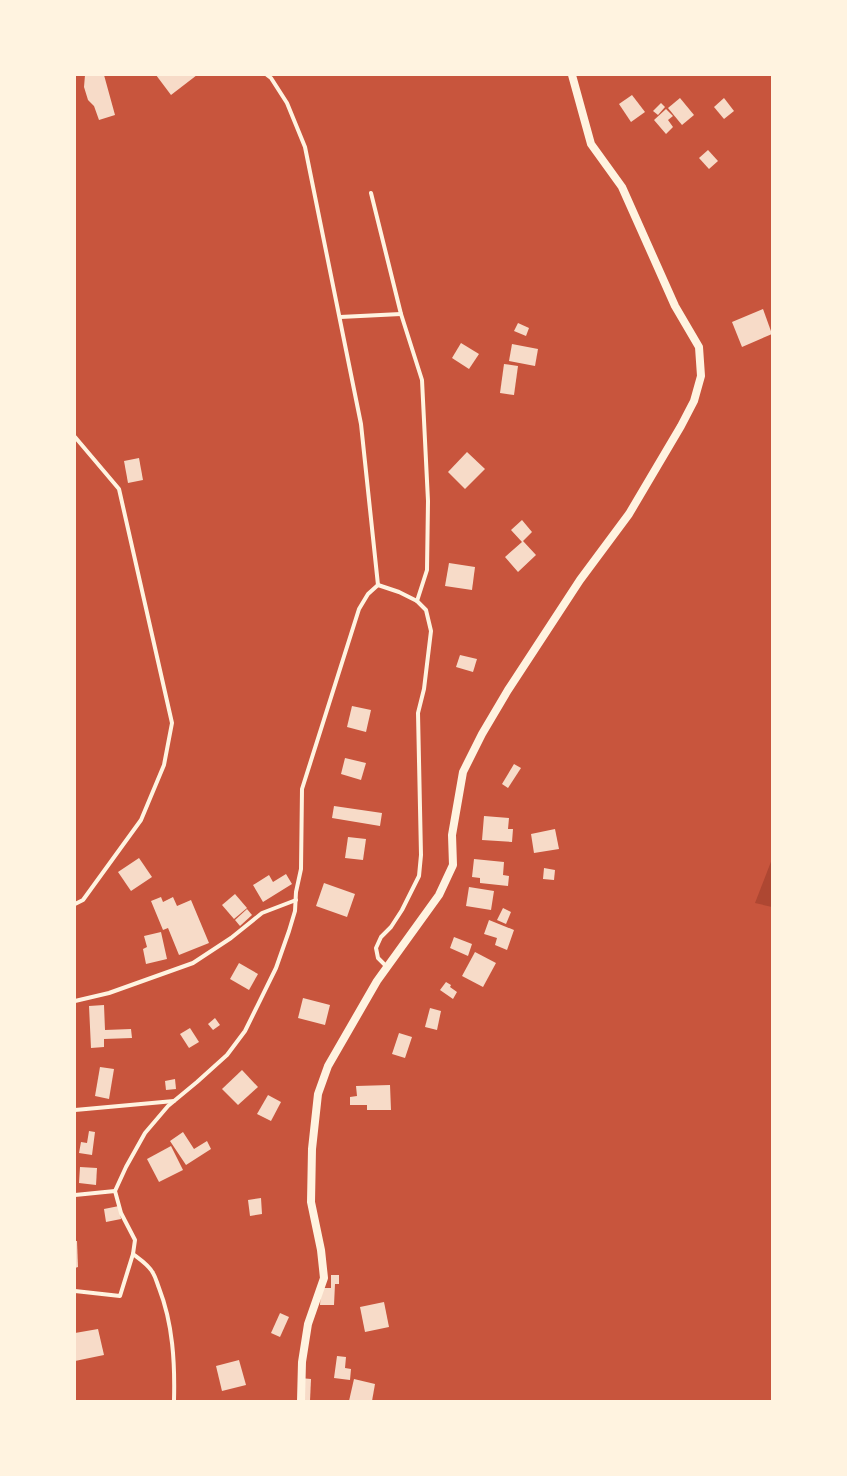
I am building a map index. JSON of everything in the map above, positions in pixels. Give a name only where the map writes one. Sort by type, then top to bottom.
[{"type":"main road","points":[[301,1401],[302,1362],[308,1324],[324,1278],[321,1250],[312,1202],[312,1149],[318,1094],[328,1066],[376,982],[439,895],[453,865],[452,835],[463,772],[482,734],[508,690],[580,580],[629,514],[694,401],[700,376],[699,347],[675,306],[622,187],[591,144],[572,75]]},
{"type":"street","points":[[267,75],[271,78],[287,103],[305,147],[361,424],[378,585]]},
{"type":"street","points":[[371,193],[401,314],[422,380],[428,501],[427,570],[417,601]]},
{"type":"street","points":[[340,317],[401,314]]},
{"type":"street","points":[[75,437],[119,489],[172,723],[164,766],[141,820],[83,900],[75,904]]},
{"type":"street","points":[[378,585],[399,592],[417,601],[426,610],[431,631],[424,689],[418,713],[421,855],[419,876],[402,910],[391,927],[380,937],[376,948],[378,958],[387,967]]},
{"type":"street","points":[[75,1291],[120,1296],[134,1254],[135,1240],[121,1213],[115,1191],[126,1167],[145,1134],[168,1106],[226,1055],[245,1031],[276,968],[295,911],[301,868],[302,789],[359,609],[368,594],[378,585]]},
{"type":"street","points":[[75,1001],[109,993],[193,964],[231,938],[262,913],[296,900]]},
{"type":"street","points":[[75,1110],[175,1101]]},
{"type":"street","points":[[75,1195],[115,1191]]},
{"type":"street","points":[[134,1254],[144,1261],[153,1273],[163,1297],[172,1331],[174,1401]]},
{"type":"shaded area","points":[[772,859],[772,907],[755,903]]},
{"type":"building","points":[[85,75],[104,75],[115,115],[99,120],[94,106],[88,100],[84,87]]},
{"type":"building","points":[[156,75],[197,75],[171,95]]},
{"type":"building","points":[[632,95],[645,112],[631,122],[619,104]]},
{"type":"building","points":[[680,98],[694,115],[682,125],[668,108]]},
{"type":"building","points":[[724,98],[734,111],[724,119],[714,107]]},
{"type":"building","points":[[661,103],[665,107],[658,115],[653,111]]},
{"type":"building","points":[[666,109],[673,116],[668,120],[673,127],[666,134],[654,120]]},
{"type":"building","points":[[708,150],[718,161],[709,169],[699,158]]},
{"type":"building","points":[[763,309],[772,334],[742,347],[732,322]]},
{"type":"building","points":[[518,323],[529,328],[526,336],[514,331]]},
{"type":"building","points":[[461,343],[479,354],[469,369],[452,358]]},
{"type":"building","points":[[512,344],[538,349],[535,366],[509,361]]},
{"type":"building","points":[[504,364],[518,366],[514,395],[500,393]]},
{"type":"building","points":[[467,452],[485,469],[465,489],[448,472]]},
{"type":"building","points":[[139,458],[143,480],[128,483],[124,461]]},
{"type":"building","points":[[522,520],[532,532],[523,541],[536,555],[518,572],[505,557],[522,542],[511,530]]},
{"type":"building","points":[[449,563],[475,567],[472,590],[445,586]]},
{"type":"building","points":[[460,655],[477,659],[473,672],[456,667]]},
{"type":"building","points":[[352,706],[371,710],[366,732],[347,727]]},
{"type":"building","points":[[345,758],[366,763],[361,780],[341,774]]},
{"type":"building","points":[[514,764],[521,768],[508,788],[502,784]]},
{"type":"building","points":[[334,806],[382,813],[380,826],[332,818]]},
{"type":"building","points":[[484,816],[509,818],[508,829],[513,829],[512,842],[482,840]]},
{"type":"building","points":[[555,829],[559,849],[534,853],[531,834]]},
{"type":"building","points":[[348,837],[366,839],[363,860],[345,858]]},
{"type":"building","points":[[139,858],[152,877],[131,891],[118,872]]},
{"type":"building","points":[[474,859],[504,862],[503,875],[509,876],[508,886],[480,883],[480,878],[472,877]]},
{"type":"building","points":[[544,868],[555,870],[554,880],[543,879]]},
{"type":"building","points":[[286,874],[292,884],[263,902],[253,885],[269,875],[273,882]]},
{"type":"building","points":[[324,883],[355,894],[347,917],[316,906]]},
{"type":"building","points":[[469,887],[494,891],[491,910],[466,906]]},
{"type":"building","points":[[235,894],[247,908],[234,919],[222,905]]},
{"type":"building","points":[[161,897],[163,902],[173,897],[177,906],[191,900],[209,943],[179,955],[168,928],[163,930],[151,901]]},
{"type":"building","points":[[503,908],[511,912],[506,924],[497,920]]},
{"type":"building","points":[[247,909],[252,915],[240,926],[235,920]]},
{"type":"building","points":[[489,920],[514,930],[507,950],[495,945],[497,938],[484,934]]},
{"type":"building","points":[[161,932],[167,959],[146,964],[143,949],[147,947],[144,936]]},
{"type":"building","points":[[454,937],[472,944],[468,956],[450,948]]},
{"type":"building","points":[[475,952],[496,963],[483,987],[462,976]]},
{"type":"building","points":[[239,963],[258,974],[249,990],[230,979]]},
{"type":"building","points":[[446,982],[457,992],[453,999],[440,990]]},
{"type":"building","points":[[303,998],[330,1005],[325,1025],[298,1018]]},
{"type":"building","points":[[104,1005],[105,1030],[131,1029],[132,1038],[104,1039],[104,1047],[91,1048],[89,1006]]},
{"type":"building","points":[[430,1008],[441,1011],[437,1030],[425,1027]]},
{"type":"building","points":[[215,1018],[220,1025],[213,1030],[208,1024]]},
{"type":"building","points":[[190,1028],[199,1042],[189,1048],[180,1034]]},
{"type":"building","points":[[399,1033],[412,1037],[405,1058],[392,1054]]},
{"type":"building","points":[[100,1067],[114,1069],[109,1099],[95,1096]]},
{"type":"building","points":[[242,1070],[258,1087],[238,1105],[222,1089]]},
{"type":"building","points":[[175,1079],[176,1089],[166,1090],[165,1081]]},
{"type":"building","points":[[390,1085],[391,1110],[367,1110],[367,1105],[350,1105],[350,1097],[357,1096],[356,1086]]},
{"type":"building","points":[[268,1095],[281,1102],[271,1121],[257,1114]]},
{"type":"building","points":[[89,1131],[95,1132],[92,1155],[79,1153],[81,1142],[87,1143]]},
{"type":"building","points":[[183,1132],[194,1149],[207,1141],[211,1149],[186,1165],[170,1141]]},
{"type":"building","points":[[171,1146],[183,1170],[159,1182],[147,1159]]},
{"type":"building","points":[[80,1167],[97,1168],[96,1185],[79,1183]]},
{"type":"building","points":[[261,1198],[262,1214],[250,1216],[248,1200]]},
{"type":"building","points":[[119,1206],[121,1219],[106,1222],[104,1209]]},
{"type":"building","points":[[75,1241],[77,1241],[78,1267],[75,1268]]},
{"type":"building","points":[[331,1275],[339,1275],[339,1284],[335,1284],[334,1305],[320,1305],[321,1288],[331,1288]]},
{"type":"building","points":[[384,1302],[389,1327],[365,1332],[360,1307]]},
{"type":"building","points":[[280,1313],[289,1317],[280,1337],[271,1333]]},
{"type":"building","points":[[98,1329],[104,1355],[75,1361],[75,1333]]},
{"type":"building","points":[[337,1356],[346,1357],[345,1368],[351,1369],[350,1380],[334,1378]]},
{"type":"building","points":[[239,1360],[246,1385],[222,1391],[216,1366]]},
{"type":"building","points":[[300,1378],[311,1379],[310,1401],[298,1401]]},
{"type":"building","points":[[354,1379],[375,1384],[372,1401],[349,1401]]}]
